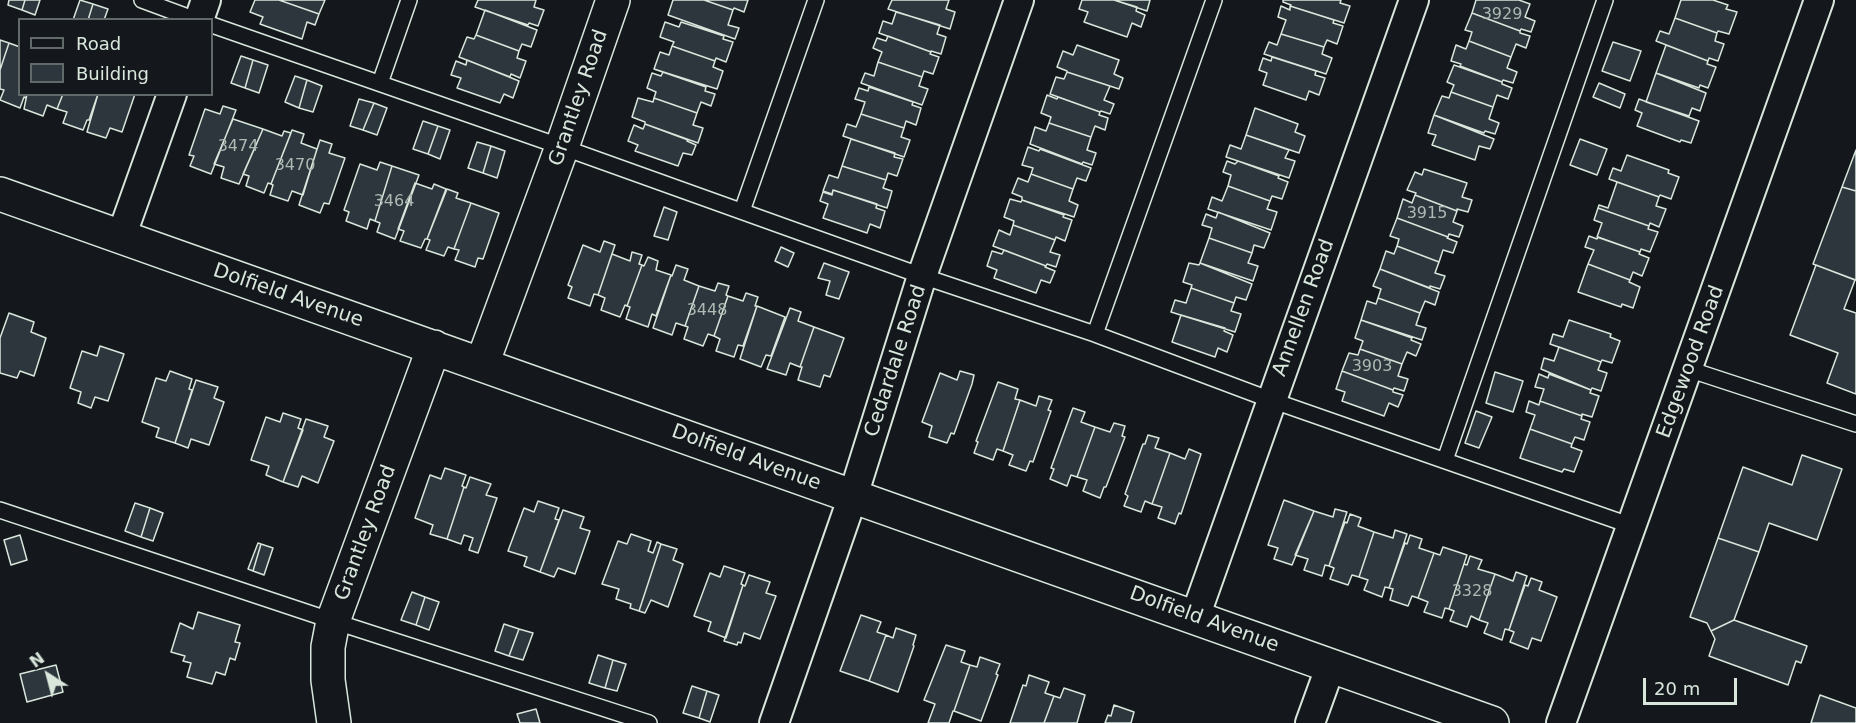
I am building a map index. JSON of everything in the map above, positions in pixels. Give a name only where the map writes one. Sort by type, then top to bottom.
[{"type":"street","points":[[199,18],[206,0]]},
{"type":"street","name":"Grantley Road","points":[[483,364],[613,0]]},
{"type":"street","name":"Cedardale Road","points":[[774,723],[853,496],[922,276],[1019,0]]},
{"type":"street","name":"Annellen Road","points":[[1195,617],[1414,0]]},
{"type":"street","name":"Edgewood Road","points":[[1561,723],[1819,0]]},
{"type":"street","points":[[122,237],[171,96]]},
{"type":"street","name":"Dolfield Avenue","points":[[0,194],[1492,723]]},
{"type":"street","name":"Grantley Road","points":[[334,723],[328,680],[328,647],[333,621],[434,347]]},
{"type":"street","points":[[1311,723],[1331,665]]},
{"type":"lane","points":[[142,0],[192,18]]},
{"type":"lane","points":[[380,83],[409,0]]},
{"type":"lane","points":[[742,211],[816,0]]},
{"type":"lane","points":[[1095,334],[1214,0]]},
{"type":"lane","points":[[1445,460],[1605,0]]},
{"type":"lane","points":[[213,25],[922,276],[1095,334],[1271,400],[1632,526]]},
{"type":"lane","points":[[1688,369],[1856,424]]},
{"type":"lane","points":[[0,510],[649,723]]},
{"type":"building","points":[[9,0],[25,0],[22,10],[8,5]]},
{"type":"building","points":[[25,0],[40,0],[35,15],[22,10]]},
{"type":"building","points":[[80,0],[93,4],[89,18],[74,18]]},
{"type":"building","points":[[255,0],[279,0],[319,14],[315,25],[307,22],[302,39],[260,24],[263,17],[250,12]]},
{"type":"building","points":[[279,0],[325,0],[319,14]]},
{"type":"building","points":[[478,0],[536,0],[534,7],[544,10],[538,26],[529,23],[528,25],[475,7]]},
{"type":"building","points":[[673,0],[704,0],[733,10],[728,25],[739,28],[735,39],[668,15]]},
{"type":"building","points":[[704,0],[748,0],[744,12]]},
{"type":"building","points":[[892,0],[949,0],[946,9],[955,12],[950,29],[888,9]]},
{"type":"building","points":[[1082,0],[1114,0],[1137,7],[1136,11],[1145,15],[1141,27],[1132,23],[1127,37],[1084,22],[1088,12],[1079,9]]},
{"type":"building","points":[[1114,0],[1150,0],[1147,11]]},
{"type":"building","points":[[1283,0],[1341,0],[1340,3],[1350,6],[1344,23],[1290,6]]},
{"type":"building","points":[[1476,0],[1519,0],[1530,4],[1525,17],[1535,21],[1531,32],[1521,29],[1520,31],[1472,13]]},
{"type":"building","points":[[1681,0],[1713,0],[1728,5],[1726,9],[1737,12],[1729,34],[1718,31],[1717,33],[1675,18]]},
{"type":"building","points":[[93,4],[108,9],[105,18],[89,18]]},
{"type":"building","points":[[1281,6],[1290,10],[1290,6],[1334,20],[1333,23],[1343,26],[1337,44],[1327,40],[1324,47],[1281,34],[1286,20],[1278,17]]},
{"type":"building","points":[[485,10],[537,30],[531,47],[522,44],[519,51],[476,35]]},
{"type":"building","points":[[896,12],[940,25],[937,34],[946,37],[941,54],[879,33],[883,21],[892,24]]},
{"type":"building","points":[[1472,13],[1530,36],[1526,48],[1516,44],[1511,57],[1469,41],[1472,32],[1465,30]]},
{"type":"building","points":[[1675,18],[1717,33],[1715,41],[1724,44],[1718,61],[1709,58],[1708,61],[1656,41],[1660,31],[1669,34]]},
{"type":"building","points":[[665,22],[679,27],[681,22],[724,36],[723,39],[733,42],[726,62],[716,58],[715,61],[672,46],[674,42],[660,37]]},
{"type":"building","points":[[1281,34],[1324,47],[1322,54],[1332,58],[1326,74],[1264,54],[1269,42],[1277,45]]},
{"type":"building","points":[[476,35],[519,51],[517,58],[526,61],[520,78],[511,74],[510,77],[459,57],[467,37],[474,39]]},
{"type":"building","points":[[888,36],[939,57],[933,74],[924,71],[922,77],[878,62],[882,52],[873,48],[877,38],[886,41]]},
{"type":"building","points":[[0,40],[9,43],[0,70]]},
{"type":"building","points":[[1469,41],[1511,57],[1507,68],[1517,72],[1513,83],[1503,80],[1502,82],[1451,61],[1456,45],[1466,49]]},
{"type":"building","points":[[1613,42],[1641,51],[1630,81],[1602,71]]},
{"type":"building","points":[[9,43],[18,46],[18,96],[26,96],[20,108],[0,100],[4,90],[0,89],[0,70]]},
{"type":"building","points":[[1077,45],[1119,60],[1114,74],[1123,78],[1119,89],[1057,67],[1063,51],[1073,55]]},
{"type":"building","points":[[1666,45],[1708,61],[1707,64],[1716,67],[1708,88],[1700,85],[1699,88],[1656,73]]},
{"type":"building","points":[[672,46],[715,61],[713,67],[723,71],[717,89],[654,69],[660,52],[669,55]]},
{"type":"building","points":[[241,56],[253,60],[245,88],[231,83]]},
{"type":"building","points":[[1272,57],[1316,71],[1315,75],[1325,78],[1319,95],[1309,91],[1306,100],[1263,85],[1267,73],[1259,70],[1263,58],[1271,61]]},
{"type":"building","points":[[253,60],[268,65],[259,93],[245,88]]},
{"type":"building","points":[[467,60],[519,81],[513,98],[504,94],[500,103],[457,88],[461,78],[451,75],[456,61],[466,65]]},
{"type":"building","points":[[878,62],[922,77],[919,86],[928,89],[922,105],[861,83],[865,73],[874,76]]},
{"type":"building","points":[[1454,65],[1502,82],[1512,88],[1508,99],[1497,95],[1493,107],[1451,92],[1454,85],[1447,82]]},
{"type":"building","points":[[663,72],[706,87],[705,91],[715,94],[711,106],[701,102],[697,113],[654,98],[656,92],[647,88],[652,73],[661,76]]},
{"type":"building","points":[[1067,72],[1110,86],[1104,100],[1114,104],[1110,114],[1050,94],[1056,77],[1064,79]]},
{"type":"building","points":[[1656,73],[1706,93],[1700,111],[1692,108],[1689,116],[1646,102]]},
{"type":"building","points":[[295,76],[307,80],[299,108],[285,102]]},
{"type":"building","points":[[307,80],[322,86],[313,112],[299,108]]},
{"type":"building","points":[[1599,83],[1625,94],[1620,108],[1593,97]]},
{"type":"building","points":[[869,87],[913,102],[912,105],[921,108],[916,125],[906,121],[904,128],[861,114],[865,102],[855,99],[859,88],[868,91]]},
{"type":"building","points":[[1451,92],[1493,107],[1489,119],[1499,123],[1495,134],[1485,131],[1484,133],[1434,115],[1442,96],[1449,98]]},
{"type":"building","points":[[1047,95],[1100,112],[1099,115],[1108,118],[1105,130],[1095,126],[1091,137],[1049,123],[1051,117],[1041,113]]},
{"type":"building","points":[[27,96],[62,96],[57,109],[47,105],[43,116],[24,109]]},
{"type":"building","points":[[62,96],[97,96],[83,130],[63,123],[67,112],[57,109]]},
{"type":"building","points":[[97,96],[134,96],[122,132],[110,128],[106,138],[87,132]]},
{"type":"building","points":[[638,98],[653,102],[654,98],[697,113],[693,125],[703,128],[698,143],[632,117]]},
{"type":"building","points":[[359,99],[374,103],[363,130],[350,126]]},
{"type":"building","points":[[1639,99],[1699,121],[1691,143],[1681,140],[1680,142],[1637,126],[1642,113],[1635,110]]},
{"type":"building","points":[[374,103],[387,108],[377,135],[363,130]]},
{"type":"building","points":[[223,106],[236,110],[211,174],[190,166],[194,156],[189,155],[205,109],[220,114]]},
{"type":"building","points":[[1255,108],[1298,124],[1295,132],[1305,136],[1299,153],[1246,135]]},
{"type":"building","points":[[861,114],[904,128],[901,137],[910,140],[904,157],[843,136],[847,124],[856,127]]},
{"type":"building","points":[[1434,115],[1494,139],[1490,149],[1479,146],[1475,160],[1432,145],[1436,135],[1428,133]]},
{"type":"building","points":[[233,119],[263,129],[239,184],[221,178],[224,167],[214,164]]},
{"type":"building","points":[[423,121],[438,126],[428,154],[413,149]]},
{"type":"building","points":[[1049,123],[1091,137],[1087,150],[1096,153],[1092,165],[1083,162],[1082,164],[1030,144],[1035,127],[1046,131]]},
{"type":"building","points":[[645,124],[696,145],[692,155],[683,153],[678,166],[635,151],[638,145],[628,141],[634,125],[643,129]]},
{"type":"building","points":[[438,126],[450,130],[440,159],[428,154]]},
{"type":"building","points":[[263,129],[282,136],[284,131],[291,133],[271,184],[268,183],[264,193],[246,186],[249,176],[243,174]]},
{"type":"building","points":[[292,130],[304,134],[301,143],[317,149],[303,195],[292,191],[288,201],[270,195],[273,185],[271,184]]},
{"type":"building","points":[[1246,135],[1289,150],[1285,158],[1295,161],[1289,178],[1226,157],[1230,145],[1241,149]]},
{"type":"building","points":[[851,139],[895,153],[894,157],[903,159],[897,176],[888,173],[886,180],[842,166]]},
{"type":"building","points":[[1580,139],[1607,149],[1597,175],[1570,165]]},
{"type":"building","points":[[320,140],[332,144],[329,153],[345,158],[329,204],[324,203],[320,213],[299,205]]},
{"type":"building","points":[[477,142],[491,146],[483,173],[468,168]]},
{"type":"building","points":[[491,146],[505,151],[497,178],[483,173]]},
{"type":"building","points":[[1028,147],[1039,151],[1040,149],[1091,168],[1086,181],[1077,178],[1073,189],[1031,174],[1033,168],[1022,165]]},
{"type":"building","points":[[1856,150],[1856,191],[1842,187]]},
{"type":"building","points":[[1627,155],[1669,170],[1668,173],[1679,177],[1671,199],[1609,179],[1613,168],[1621,171]]},
{"type":"building","points":[[1227,161],[1235,164],[1238,161],[1279,176],[1278,178],[1288,182],[1282,199],[1272,196],[1270,201],[1228,186],[1231,175],[1223,172]]},
{"type":"building","points":[[380,162],[392,166],[375,221],[370,219],[367,229],[346,221],[349,212],[344,210],[360,164],[377,170]]},
{"type":"building","points":[[392,166],[419,175],[395,239],[377,232],[380,223],[375,221]]},
{"type":"building","points":[[842,166],[886,180],[883,188],[892,191],[887,208],[833,190],[832,194],[823,191],[829,175],[838,178]]},
{"type":"building","points":[[1424,169],[1467,183],[1462,197],[1472,200],[1468,212],[1457,209],[1457,211],[1407,190],[1415,172],[1422,175]]},
{"type":"building","points":[[1031,174],[1073,189],[1069,201],[1078,205],[1074,217],[1022,200],[1022,197],[1012,193],[1018,178],[1028,182]]},
{"type":"building","points":[[1617,182],[1659,197],[1656,206],[1666,209],[1659,227],[1650,223],[1649,226],[1598,208],[1599,205],[1608,208]]},
{"type":"building","points":[[415,183],[432,189],[434,184],[446,189],[427,239],[421,248],[400,241],[404,231],[398,229]]},
{"type":"building","points":[[1228,186],[1270,201],[1267,209],[1277,212],[1271,230],[1208,209],[1212,197],[1222,201]]},
{"type":"building","points":[[1842,187],[1856,191],[1856,280],[1813,264]]},
{"type":"building","points":[[447,189],[458,193],[456,198],[471,203],[454,249],[448,247],[444,256],[426,250],[430,240],[427,239]]},
{"type":"building","points":[[833,190],[877,204],[876,208],[885,211],[880,228],[870,224],[867,233],[823,218],[828,204],[820,201],[823,192],[832,195]]},
{"type":"building","points":[[1415,195],[1457,211],[1453,222],[1463,226],[1459,237],[1449,234],[1448,237],[1397,218],[1403,199],[1412,203]]},
{"type":"building","points":[[1010,199],[1021,202],[1022,200],[1072,220],[1065,241],[1056,237],[1055,240],[1013,225],[1014,221],[1004,217]]},
{"type":"building","points":[[471,203],[499,213],[483,259],[478,258],[475,267],[455,260],[459,250],[454,249]]},
{"type":"building","points":[[664,207],[677,212],[668,240],[654,236]]},
{"type":"building","points":[[1598,208],[1649,226],[1648,229],[1658,232],[1650,252],[1641,249],[1640,252],[1597,237],[1602,223],[1594,220]]},
{"type":"building","points":[[1218,212],[1270,233],[1264,248],[1254,245],[1252,253],[1209,238],[1212,228],[1202,225],[1206,214],[1216,218]]},
{"type":"building","points":[[1397,218],[1457,242],[1453,253],[1443,250],[1439,262],[1397,246],[1399,239],[1390,236]]},
{"type":"building","points":[[1013,225],[1055,240],[1050,252],[1060,255],[1056,267],[1047,264],[1046,266],[993,246],[999,230],[1010,235]]},
{"type":"building","points":[[1589,236],[1640,252],[1639,254],[1649,258],[1642,276],[1633,272],[1630,280],[1588,264],[1594,250],[1585,247]]},
{"type":"building","points":[[1209,238],[1252,253],[1248,263],[1258,266],[1253,281],[1200,263]]},
{"type":"building","points":[[604,241],[615,245],[598,295],[594,294],[590,306],[568,298],[572,287],[568,285],[583,245],[600,252]]},
{"type":"building","points":[[1397,246],[1439,262],[1435,273],[1445,276],[1440,289],[1430,286],[1430,288],[1380,269],[1386,251],[1394,254]]},
{"type":"building","points":[[781,247],[794,253],[788,267],[775,261]]},
{"type":"building","points":[[1004,250],[1055,271],[1050,283],[1041,280],[1036,293],[994,278],[997,270],[987,266],[992,251],[1002,254]]},
{"type":"building","points":[[632,252],[642,255],[639,264],[642,265],[627,306],[625,305],[620,317],[601,310],[605,298],[598,295],[612,254],[630,261]]},
{"type":"building","points":[[648,257],[658,261],[656,270],[671,275],[656,316],[652,314],[648,327],[626,319],[630,307],[627,306],[642,265],[644,266]]},
{"type":"building","points":[[824,263],[849,272],[839,299],[826,295],[830,281],[818,278]]},
{"type":"building","points":[[1189,263],[1199,265],[1200,263],[1252,284],[1246,300],[1236,297],[1234,303],[1191,288],[1192,285],[1183,282]]},
{"type":"building","points":[[1588,264],[1630,280],[1629,282],[1640,287],[1633,308],[1622,304],[1621,307],[1578,292]]},
{"type":"building","points":[[676,265],[688,269],[684,280],[699,286],[685,326],[676,323],[672,335],[653,328]]},
{"type":"building","points":[[1816,265],[1855,280],[1844,309],[1856,313],[1856,394],[1827,383],[1838,353],[1790,335]]},
{"type":"building","points":[[1380,269],[1439,292],[1435,305],[1425,301],[1420,313],[1378,298],[1381,289],[1373,286]]},
{"type":"building","points":[[718,283],[729,286],[726,295],[728,296],[714,336],[708,334],[703,346],[684,339],[688,327],[685,326],[699,286],[715,291]]},
{"type":"building","points":[[1191,288],[1234,303],[1231,311],[1241,314],[1235,332],[1171,312],[1175,300],[1186,303]]},
{"type":"building","points":[[746,293],[758,297],[743,346],[738,345],[734,357],[716,351],[720,339],[714,336],[728,296],[743,301]]},
{"type":"building","points":[[1378,298],[1420,313],[1416,325],[1426,328],[1422,340],[1361,320],[1367,301],[1376,304]]},
{"type":"building","points":[[757,306],[785,317],[771,356],[766,355],[761,367],[740,359]]},
{"type":"building","points":[[790,308],[801,312],[798,321],[814,327],[800,367],[790,363],[786,375],[767,369]]},
{"type":"building","points":[[9,313],[34,322],[31,332],[46,338],[34,376],[20,371],[17,378],[0,373],[0,338]]},
{"type":"building","points":[[1181,315],[1225,328],[1224,331],[1233,335],[1227,352],[1218,348],[1215,357],[1172,342]]},
{"type":"building","points":[[1361,320],[1412,338],[1411,340],[1421,344],[1416,356],[1407,352],[1402,364],[1360,349],[1363,341],[1355,338]]},
{"type":"building","points":[[1569,320],[1611,334],[1610,337],[1620,341],[1612,363],[1602,360],[1601,362],[1550,344],[1553,334],[1563,337]]},
{"type":"building","points":[[814,327],[844,338],[830,377],[824,375],[820,387],[798,380],[802,367],[800,367]]},
{"type":"building","points":[[100,346],[124,354],[108,401],[95,397],[91,408],[78,403],[81,392],[70,388],[82,351],[97,356]]},
{"type":"building","points":[[1559,347],[1601,362],[1598,370],[1607,373],[1601,391],[1592,388],[1591,390],[1541,369],[1544,358],[1554,361]]},
{"type":"building","points":[[1360,349],[1402,364],[1398,376],[1408,379],[1404,391],[1394,388],[1393,390],[1342,371],[1349,353],[1358,355]]},
{"type":"building","points":[[170,371],[192,379],[189,389],[192,390],[175,443],[156,437],[159,428],[142,422],[156,378],[166,381]]},
{"type":"building","points":[[960,371],[974,375],[954,434],[951,433],[947,443],[929,437],[932,426],[922,422],[940,373],[957,380]]},
{"type":"building","points":[[1342,371],[1403,395],[1398,407],[1389,403],[1384,416],[1342,401],[1345,392],[1336,389]]},
{"type":"building","points":[[1495,372],[1523,381],[1513,412],[1486,403]]},
{"type":"building","points":[[1539,374],[1548,378],[1549,374],[1591,390],[1590,393],[1599,396],[1592,417],[1582,414],[1582,416],[1540,401],[1544,389],[1535,387]]},
{"type":"building","points":[[196,380],[218,387],[214,398],[224,402],[209,445],[191,439],[188,448],[175,443]]},
{"type":"building","points":[[998,382],[1018,389],[1015,399],[1020,400],[1003,451],[997,449],[993,460],[974,453],[978,442],[976,441]]},
{"type":"building","points":[[1039,396],[1052,400],[1048,410],[1051,411],[1033,462],[1030,461],[1026,471],[1009,465],[1013,455],[1003,451],[1020,400],[1036,406]]},
{"type":"building","points":[[1529,401],[1539,405],[1540,401],[1582,416],[1581,419],[1590,422],[1584,440],[1575,437],[1572,444],[1530,429],[1535,415],[1526,412]]},
{"type":"building","points":[[1073,408],[1085,412],[1081,422],[1095,427],[1077,477],[1071,475],[1067,486],[1050,479],[1054,469],[1051,468]]},
{"type":"building","points":[[1476,411],[1492,417],[1479,448],[1465,443]]},
{"type":"building","points":[[283,413],[301,419],[298,428],[303,430],[283,482],[266,475],[269,466],[251,460],[266,417],[280,422]]},
{"type":"building","points":[[306,419],[328,426],[324,437],[334,441],[318,483],[302,476],[298,487],[283,482]]},
{"type":"building","points":[[1114,423],[1125,426],[1122,436],[1125,437],[1100,498],[1083,491],[1087,480],[1077,477],[1095,427],[1110,432]]},
{"type":"building","points":[[1530,429],[1572,444],[1571,447],[1582,451],[1574,472],[1564,469],[1562,472],[1520,458]]},
{"type":"building","points":[[1148,435],[1159,438],[1155,448],[1170,453],[1152,504],[1145,501],[1141,512],[1124,506],[1128,496],[1125,494]]},
{"type":"building","points":[[1189,449],[1201,454],[1181,514],[1179,513],[1175,524],[1158,518],[1162,507],[1152,504],[1170,453],[1185,459]]},
{"type":"building","points":[[1802,455],[1842,469],[1817,540],[1769,523],[1759,552],[1718,538],[1743,467],[1792,485]]},
{"type":"building","points":[[445,468],[466,475],[447,539],[430,534],[433,525],[415,518],[430,475],[441,479]]},
{"type":"building","points":[[470,477],[491,484],[486,495],[497,498],[478,553],[469,550],[473,538],[464,535],[461,544],[447,539],[464,487],[466,488]]},
{"type":"building","points":[[1284,500],[1314,511],[1292,565],[1274,559],[1278,548],[1268,545]]},
{"type":"building","points":[[538,501],[559,508],[555,519],[559,520],[540,572],[524,566],[527,557],[508,551],[524,508],[534,512]]},
{"type":"building","points":[[135,503],[150,508],[141,537],[125,531]]},
{"type":"building","points":[[150,508],[163,513],[153,541],[141,537]]},
{"type":"building","points":[[1335,509],[1347,512],[1329,566],[1325,565],[1322,576],[1304,570],[1308,559],[1295,555],[1314,511],[1333,517]]},
{"type":"building","points":[[563,510],[584,517],[580,528],[590,531],[575,574],[558,568],[554,577],[540,572]]},
{"type":"building","points":[[1350,514],[1361,518],[1358,526],[1374,532],[1359,577],[1352,575],[1348,585],[1330,579],[1334,568],[1329,566]]},
{"type":"building","points":[[1395,530],[1407,534],[1389,588],[1385,587],[1382,597],[1364,590],[1368,580],[1359,577],[1374,532],[1393,538]]},
{"type":"building","points":[[631,534],[651,541],[648,551],[653,553],[657,542],[661,544],[639,611],[630,608],[631,604],[616,599],[619,589],[602,584],[618,541],[627,544]]},
{"type":"building","points":[[20,535],[27,560],[11,565],[4,540]]},
{"type":"building","points":[[1410,535],[1422,539],[1419,548],[1434,553],[1418,598],[1412,596],[1408,606],[1390,600],[1393,589],[1389,588]]},
{"type":"building","points":[[1718,538],[1759,552],[1734,620],[1711,631],[1707,623],[1690,617]]},
{"type":"building","points":[[258,543],[261,544],[253,571],[248,569]]},
{"type":"building","points":[[261,544],[273,548],[264,575],[253,571]]},
{"type":"building","points":[[661,544],[677,549],[673,560],[683,564],[668,607],[651,600],[645,613],[639,611]]},
{"type":"building","points":[[1443,547],[1467,555],[1449,609],[1445,608],[1442,618],[1424,612],[1428,602],[1418,598],[1434,553],[1440,555]]},
{"type":"building","points":[[1470,556],[1482,560],[1478,569],[1495,574],[1479,620],[1471,616],[1467,627],[1450,621],[1454,611],[1449,609],[1464,564],[1467,565]]},
{"type":"building","points":[[724,566],[745,573],[726,638],[708,631],[711,622],[694,616],[710,573],[720,577]]},
{"type":"building","points":[[1516,572],[1527,576],[1509,630],[1505,629],[1502,640],[1484,633],[1488,623],[1479,620],[1495,574],[1513,581]]},
{"type":"building","points":[[749,575],[770,582],[766,593],[776,596],[760,639],[744,633],[741,643],[738,642],[737,645],[724,641],[743,585],[745,586]]},
{"type":"building","points":[[1531,578],[1542,582],[1539,590],[1557,597],[1541,641],[1532,638],[1528,649],[1510,642],[1514,632],[1509,630],[1525,585],[1528,586]]},
{"type":"building","points":[[412,592],[425,597],[416,625],[401,620]]},
{"type":"building","points":[[425,597],[439,602],[429,630],[416,625]]},
{"type":"building","points":[[198,612],[240,625],[235,642],[240,643],[235,660],[230,658],[225,675],[216,672],[212,684],[187,677],[191,663],[183,661],[185,656],[171,652],[180,623],[193,629]]},
{"type":"building","points":[[861,615],[881,622],[877,632],[886,635],[869,681],[840,671]]},
{"type":"building","points":[[1734,620],[1807,646],[1801,663],[1796,661],[1788,685],[1709,656],[1715,639],[1711,631]]},
{"type":"building","points":[[504,624],[519,629],[509,656],[495,651]]},
{"type":"building","points":[[896,628],[916,635],[898,692],[869,681],[886,635],[893,638]]},
{"type":"building","points":[[519,629],[533,633],[523,660],[509,656]]},
{"type":"building","points":[[946,645],[965,651],[961,662],[970,665],[949,723],[928,723],[935,704],[924,700]]},
{"type":"building","points":[[598,655],[613,660],[605,688],[589,683]]},
{"type":"building","points":[[980,657],[1000,664],[981,721],[954,711],[970,665],[977,667]]},
{"type":"building","points":[[613,660],[626,664],[617,691],[605,688]]},
{"type":"building","points":[[56,665],[63,692],[27,702],[20,674]]},
{"type":"building","points":[[1029,675],[1049,682],[1045,693],[1054,696],[1044,723],[1010,723],[1023,685],[1026,686]]},
{"type":"building","points":[[692,686],[707,691],[699,718],[683,713]]},
{"type":"building","points":[[1064,688],[1085,695],[1077,723],[1044,723],[1054,696],[1060,698]]},
{"type":"building","points":[[707,691],[719,695],[710,722],[699,718]]},
{"type":"building","points":[[1820,695],[1856,708],[1856,723],[1811,723]]},
{"type":"building","points":[[1114,705],[1134,712],[1131,723],[1105,723],[1108,715],[1111,716]]},
{"type":"building","points":[[536,709],[540,723],[520,723],[517,714]]}]
